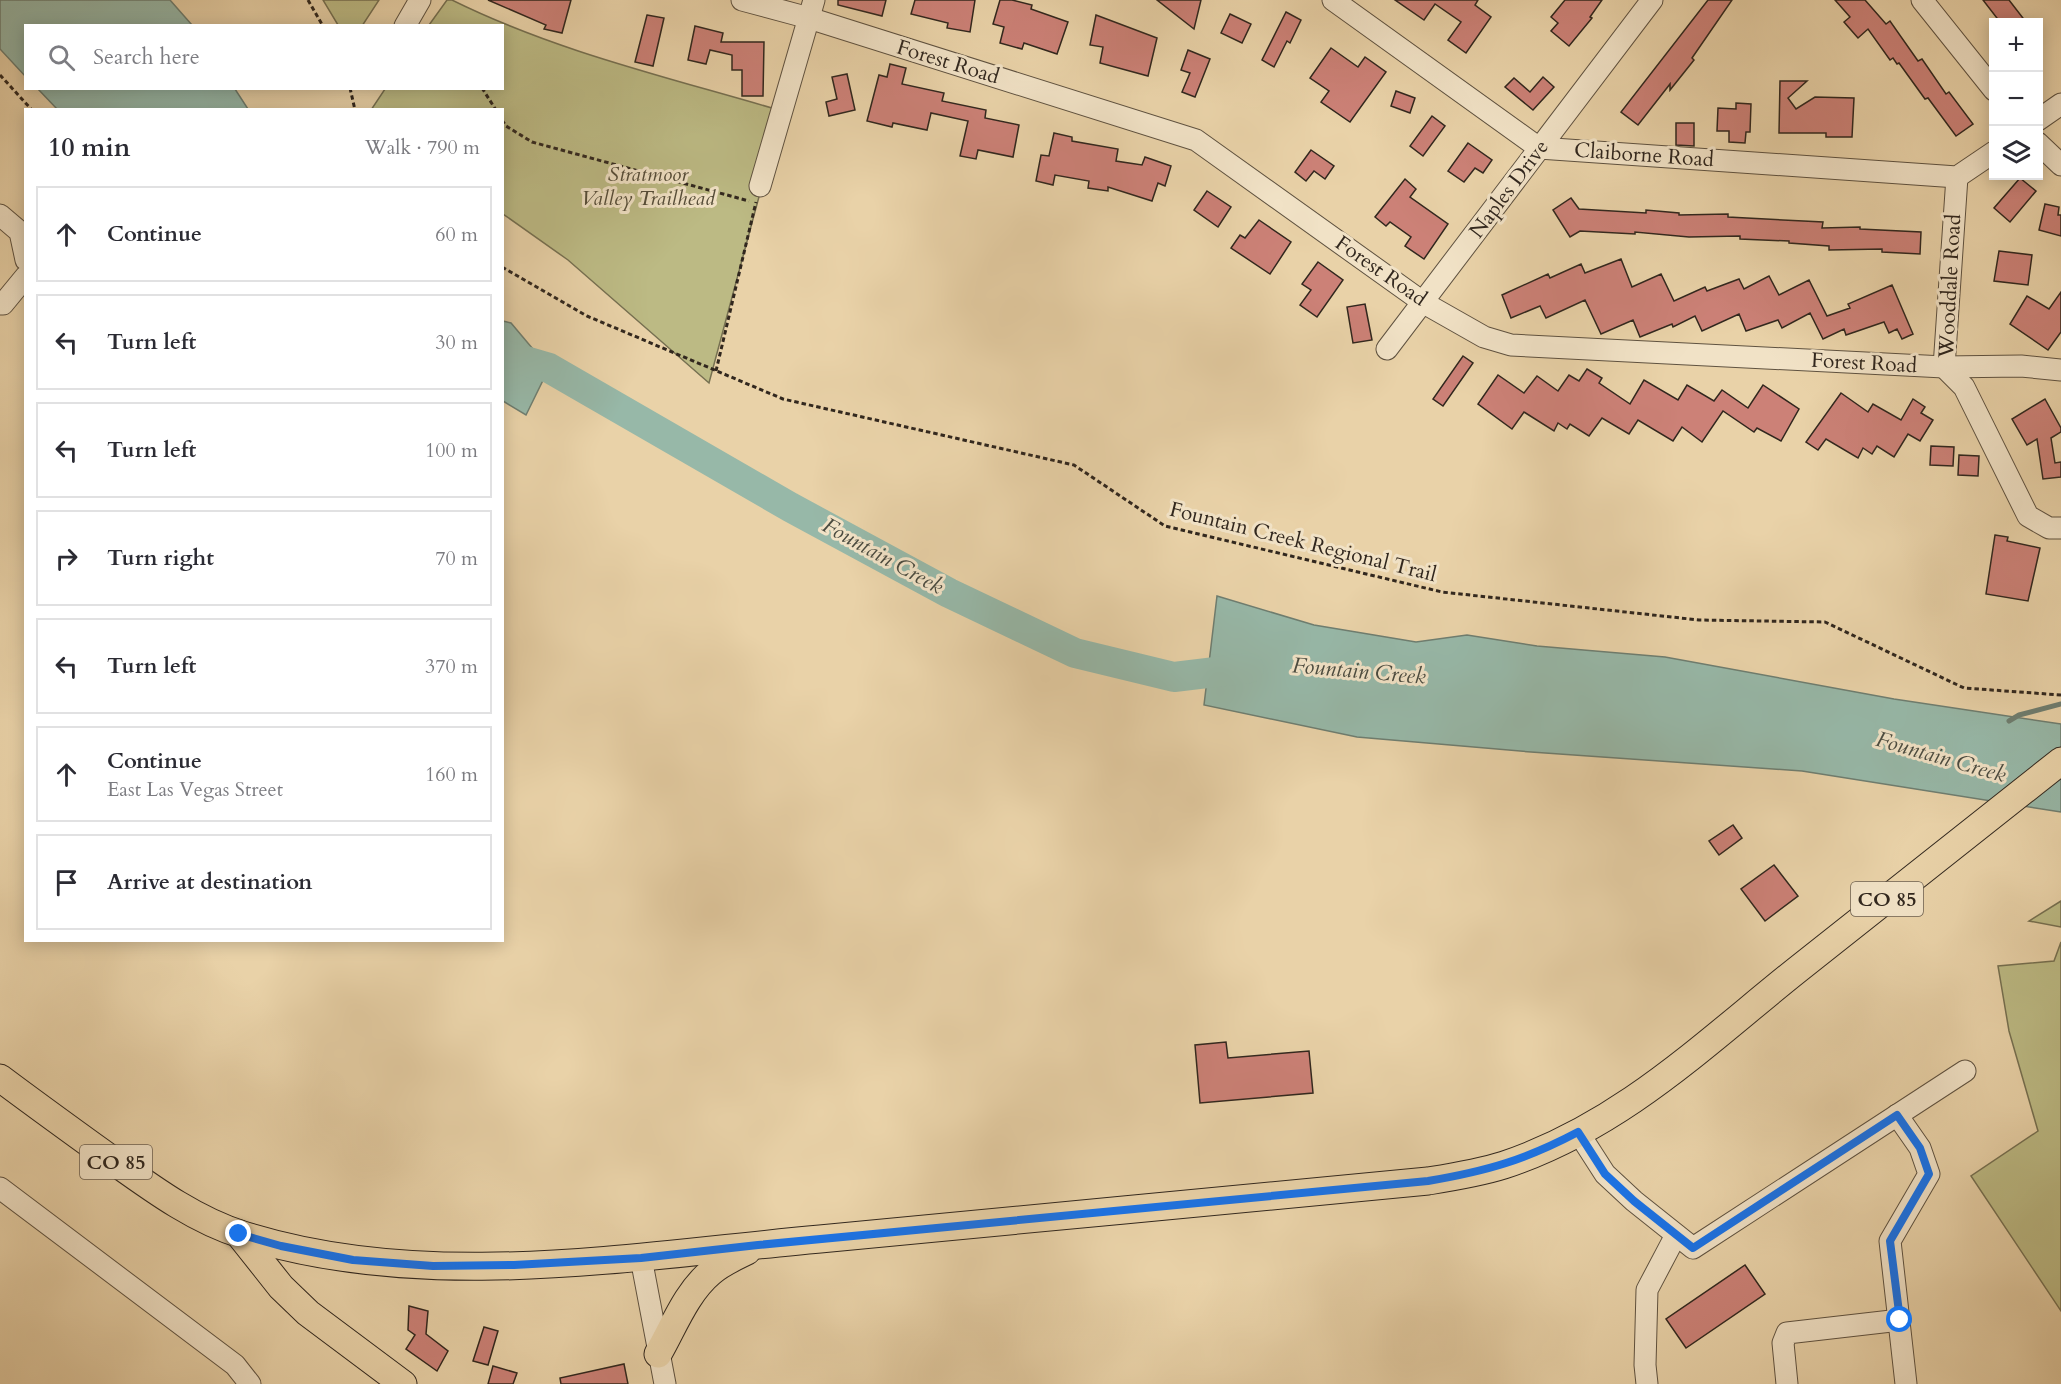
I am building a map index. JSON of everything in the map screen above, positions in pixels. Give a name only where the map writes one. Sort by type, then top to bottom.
[{"type":"main road","name":"CO 85","points":[[0,1078],[37,1107],[167,1198],[209,1221],[239,1234],[318,1254],[390,1263],[468,1266],[641,1258],[1428,1181],[1501,1166],[1549,1147],[1639,1097],[2061,761]]},
{"type":"main road","points":[[239,1234],[281,1287],[308,1312],[403,1384]]},
{"type":"main road","points":[[658,1354],[701,1281],[713,1270],[758,1245]]},
{"type":"street","points":[[406,24],[420,0]]},
{"type":"street","name":"Forest Road","points":[[742,0],[812,9],[1196,140],[1424,303],[1484,337],[1511,345],[1944,367],[2021,366],[2061,370]]},
{"type":"street","points":[[1333,0],[1539,148]]},
{"type":"street","name":"Naples Drive","points":[[1387,349],[1652,0]]},
{"type":"street","points":[[1922,0],[1989,84]]},
{"type":"street","points":[[758,194],[812,9]]},
{"type":"street","points":[[2043,117],[2061,104]]},
{"type":"street","name":"Claiborne Road","points":[[1539,148],[1957,177]]},
{"type":"street","points":[[2043,148],[2061,165]]},
{"type":"street","points":[[1957,177],[1989,155]]},
{"type":"street","name":"Wooddale Road","points":[[1957,177],[1944,367],[1964,387],[2028,516],[2049,528],[2061,528]]},
{"type":"street","points":[[0,215],[20,232],[24,251]]},
{"type":"street","points":[[0,304],[3,304],[24,278]]},
{"type":"street","points":[[1578,1132],[1605,1174],[1634,1201],[1693,1248],[1965,1071]]},
{"type":"street","points":[[1897,1115],[1920,1148],[1929,1174],[1890,1241],[1906,1384]]},
{"type":"street","points":[[0,1188],[235,1365],[250,1384]]},
{"type":"street","points":[[1647,1384],[1645,1365],[1647,1290],[1676,1235]]},
{"type":"street","points":[[641,1258],[665,1384]]},
{"type":"street","points":[[1787,1384],[1783,1343],[1787,1333],[1900,1320]]},
{"type":"path","points":[[308,0],[322,24]]},
{"type":"path","points":[[0,75],[30,108]]},
{"type":"path","points":[[351,90],[355,108]]},
{"type":"path","points":[[483,90],[495,108]]},
{"type":"path","points":[[504,123],[532,142],[758,194],[717,371]]},
{"type":"path","name":"Fountain Creek Regional Trail","points":[[504,268],[587,316],[783,399],[1074,465],[1165,526],[1442,592],[1699,620],[1825,622],[1964,688],[2061,695]]},
{"type":"green space","points":[[323,0],[379,0],[363,24],[337,24]]},
{"type":"green space","name":"Stratmoor Valley Trailhead","points":[[447,0],[452,0],[532,35],[573,49],[782,111],[709,383],[568,260],[504,215],[504,108],[372,108],[384,90],[504,90],[504,24],[430,24]]},
{"type":"green space","points":[[2061,901],[2061,927],[2029,921]]},
{"type":"green space","points":[[2061,942],[2061,1311],[1971,1176],[2038,1131],[2009,1031],[1998,966],[2054,961]]},
{"type":"water","points":[[0,0],[170,0],[191,24],[24,24],[24,75],[0,49]]},
{"type":"water","points":[[39,90],[236,90],[247,108],[56,108]]},
{"type":"water","points":[[504,321],[511,323],[549,368],[526,415],[504,402]]},
{"type":"water","points":[[1217,596],[1314,625],[1416,642],[1467,635],[1537,646],[1665,657],[1894,699],[2061,724],[2061,812],[1802,771],[1357,737],[1204,705]]},
{"type":"building","points":[[488,0],[571,0],[562,33],[544,29],[546,25]]},
{"type":"building","points":[[838,0],[886,0],[882,16],[838,5]]},
{"type":"building","points":[[915,0],[975,0],[970,32],[947,28],[948,23],[911,14]]},
{"type":"building","points":[[1000,0],[1012,0],[1032,5],[1031,9],[1068,22],[1057,54],[1024,43],[1022,49],[1000,43],[1004,27],[993,24]]},
{"type":"building","points":[[1157,0],[1201,0],[1194,29]]},
{"type":"building","points":[[1395,0],[1478,0],[1475,5],[1491,17],[1466,53],[1448,40],[1461,22],[1435,4],[1424,20]]},
{"type":"building","points":[[1565,0],[1602,0],[1590,17],[1592,18],[1569,46],[1551,31],[1558,23],[1551,17]]},
{"type":"building","points":[[1708,0],[1732,0],[1692,58],[1694,60],[1670,90],[1670,84],[1638,125],[1621,112]]},
{"type":"building","points":[[1835,0],[1865,0],[1886,24],[1890,21],[1918,61],[1922,59],[1946,94],[1949,92],[1973,124],[1956,136],[1899,63],[1897,64],[1893,58],[1890,60],[1868,29],[1858,38],[1844,22],[1850,17]]},
{"type":"building","points":[[1983,0],[2009,0],[2023,18],[1997,18]]},
{"type":"building","points":[[1286,12],[1301,20],[1290,43],[1287,41],[1274,67],[1262,60]]},
{"type":"building","points":[[1230,14],[1251,24],[1242,43],[1221,33]]},
{"type":"building","points":[[647,15],[664,18],[653,66],[635,62]]},
{"type":"building","points":[[1096,15],[1157,38],[1148,76],[1100,63],[1103,47],[1090,45]]},
{"type":"building","points":[[695,26],[723,33],[721,42],[764,42],[763,96],[742,96],[742,70],[732,70],[732,55],[710,50],[706,64],[688,60]]},
{"type":"building","points":[[1331,48],[1358,67],[1365,57],[1386,72],[1350,122],[1321,102],[1329,91],[1310,78]]},
{"type":"building","points":[[1188,50],[1210,59],[1195,97],[1182,92],[1190,73],[1181,70]]},
{"type":"building","points":[[890,64],[906,68],[902,84],[944,93],[942,101],[986,110],[985,118],[1019,125],[1013,157],[978,150],[976,159],[960,156],[968,121],[931,113],[927,130],[893,123],[892,127],[867,121],[879,75],[887,77]]},
{"type":"building","points":[[847,74],[855,110],[829,116],[826,102],[837,99],[832,77]]},
{"type":"building","points":[[1543,77],[1554,87],[1533,110],[1505,87],[1514,78],[1530,92]]},
{"type":"building","points":[[1780,81],[1807,81],[1788,98],[1796,109],[1815,97],[1854,98],[1852,137],[1826,137],[1826,133],[1779,133]]},
{"type":"building","points":[[1396,91],[1415,98],[1410,113],[1391,106]]},
{"type":"building","points":[[1736,103],[1751,104],[1750,132],[1746,132],[1745,143],[1729,142],[1729,131],[1717,131],[1718,108],[1736,109]]},
{"type":"building","points":[[1432,116],[1445,126],[1423,156],[1410,146]]},
{"type":"building","points":[[1676,123],[1694,123],[1694,146],[1676,145]]},
{"type":"building","points":[[1054,133],[1072,137],[1072,141],[1118,149],[1116,161],[1142,165],[1145,157],[1171,166],[1165,186],[1158,183],[1152,201],[1108,187],[1108,191],[1088,188],[1089,181],[1055,175],[1053,185],[1036,181],[1041,155],[1049,156]]},
{"type":"building","points":[[1468,143],[1492,160],[1483,173],[1475,168],[1464,182],[1448,171]]},
{"type":"building","points":[[1311,150],[1334,166],[1325,179],[1314,171],[1306,181],[1295,172]]},
{"type":"building","points":[[1405,179],[1416,189],[1410,197],[1448,224],[1424,259],[1405,246],[1411,237],[1390,222],[1386,226],[1375,217]]},
{"type":"building","points":[[2018,180],[2022,180],[2036,191],[2010,222],[1994,208]]},
{"type":"building","points":[[1207,191],[1231,207],[1218,227],[1194,210]]},
{"type":"building","points":[[1571,198],[1579,209],[1646,213],[1646,210],[1679,213],[1679,215],[1728,214],[1728,217],[1823,222],[1822,228],[1860,227],[1860,229],[1921,232],[1920,254],[1882,252],[1882,249],[1829,250],[1829,246],[1789,243],[1789,241],[1740,239],[1740,236],[1689,237],[1635,232],[1635,234],[1580,231],[1570,237],[1553,210]]},
{"type":"building","points":[[2045,204],[2059,207],[2061,236],[2039,230]]},
{"type":"building","points":[[1259,220],[1291,242],[1270,274],[1231,248],[1240,235],[1245,238]]},
{"type":"building","points":[[1999,251],[2032,255],[2028,285],[1994,281]]},
{"type":"building","points":[[1621,259],[1632,287],[1661,274],[1674,301],[1705,287],[1707,291],[1739,279],[1744,289],[1769,276],[1779,295],[1809,280],[1827,316],[1850,308],[1848,304],[1892,285],[1913,334],[1902,339],[1897,329],[1889,333],[1884,322],[1846,335],[1844,329],[1823,339],[1810,313],[1782,328],[1778,320],[1746,331],[1739,314],[1702,331],[1695,316],[1673,327],[1672,324],[1640,337],[1633,320],[1601,334],[1585,300],[1546,318],[1540,306],[1511,318],[1502,295],[1548,274],[1550,278],[1581,264],[1585,273]]},
{"type":"building","points":[[1318,262],[1343,280],[1317,317],[1300,305],[1311,290],[1302,284]]},
{"type":"building","points":[[2061,292],[2061,332],[2048,350],[2010,324],[2027,296],[2049,309]]},
{"type":"building","points":[[1365,304],[1372,340],[1353,343],[1347,307]]},
{"type":"building","points":[[1463,356],[1473,363],[1443,406],[1433,399]]},
{"type":"building","points":[[1587,369],[1602,378],[1599,383],[1630,404],[1644,380],[1678,400],[1687,385],[1714,401],[1722,390],[1748,408],[1763,385],[1799,409],[1781,441],[1757,428],[1754,432],[1723,411],[1702,442],[1682,427],[1673,441],[1638,420],[1629,434],[1602,418],[1589,436],[1570,424],[1567,429],[1558,423],[1554,431],[1524,412],[1512,429],[1478,404],[1498,375],[1524,393],[1537,376],[1558,391],[1569,375],[1579,381]]},
{"type":"building","points":[[1841,393],[1868,412],[1873,404],[1901,420],[1913,399],[1925,407],[1921,413],[1933,420],[1920,441],[1908,434],[1894,457],[1877,446],[1872,454],[1863,448],[1858,458],[1826,439],[1818,450],[1806,442]]},
{"type":"building","points":[[2045,399],[2061,428],[2061,432],[2051,438],[2055,463],[2061,462],[2061,477],[2043,479],[2037,439],[2027,445],[2012,419]]},
{"type":"building","points":[[1931,446],[1954,447],[1953,466],[1930,465]]},
{"type":"building","points":[[1959,455],[1979,456],[1978,476],[1958,475]]},
{"type":"building","points":[[1995,535],[2008,537],[2007,541],[2040,548],[2028,601],[1986,594]]},
{"type":"building","points":[[1733,825],[1742,838],[1719,855],[1709,841]]},
{"type":"building","points":[[1774,865],[1798,896],[1765,921],[1741,889]]},
{"type":"building","points":[[1226,1042],[1228,1058],[1309,1051],[1313,1093],[1200,1103],[1195,1045]]},
{"type":"building","points":[[1745,1265],[1765,1294],[1686,1348],[1666,1319]]},
{"type":"building","points":[[409,1306],[428,1311],[426,1334],[448,1351],[437,1371],[406,1349],[415,1335],[408,1330]]},
{"type":"building","points":[[484,1327],[498,1331],[488,1365],[473,1361]]},
{"type":"building","points":[[624,1364],[628,1384],[561,1384],[560,1378]]},
{"type":"building","points":[[493,1366],[517,1373],[513,1384],[488,1384]]},
{"type":"waterway","name":"Fountain Creek","points":[[504,355],[549,368],[790,507],[949,593],[1075,653],[1174,677],[1249,668]]},
{"type":"waterway","points":[[2009,721],[2019,715],[2061,704]]},
{"type":"route","points":[[239,1234],[281,1246],[353,1260],[433,1266],[514,1265],[641,1258],[1428,1181],[1501,1166],[1525,1158],[1578,1132],[1605,1174],[1634,1201],[1693,1248],[1897,1115],[1920,1148],[1929,1174],[1890,1241],[1900,1320]]}]
